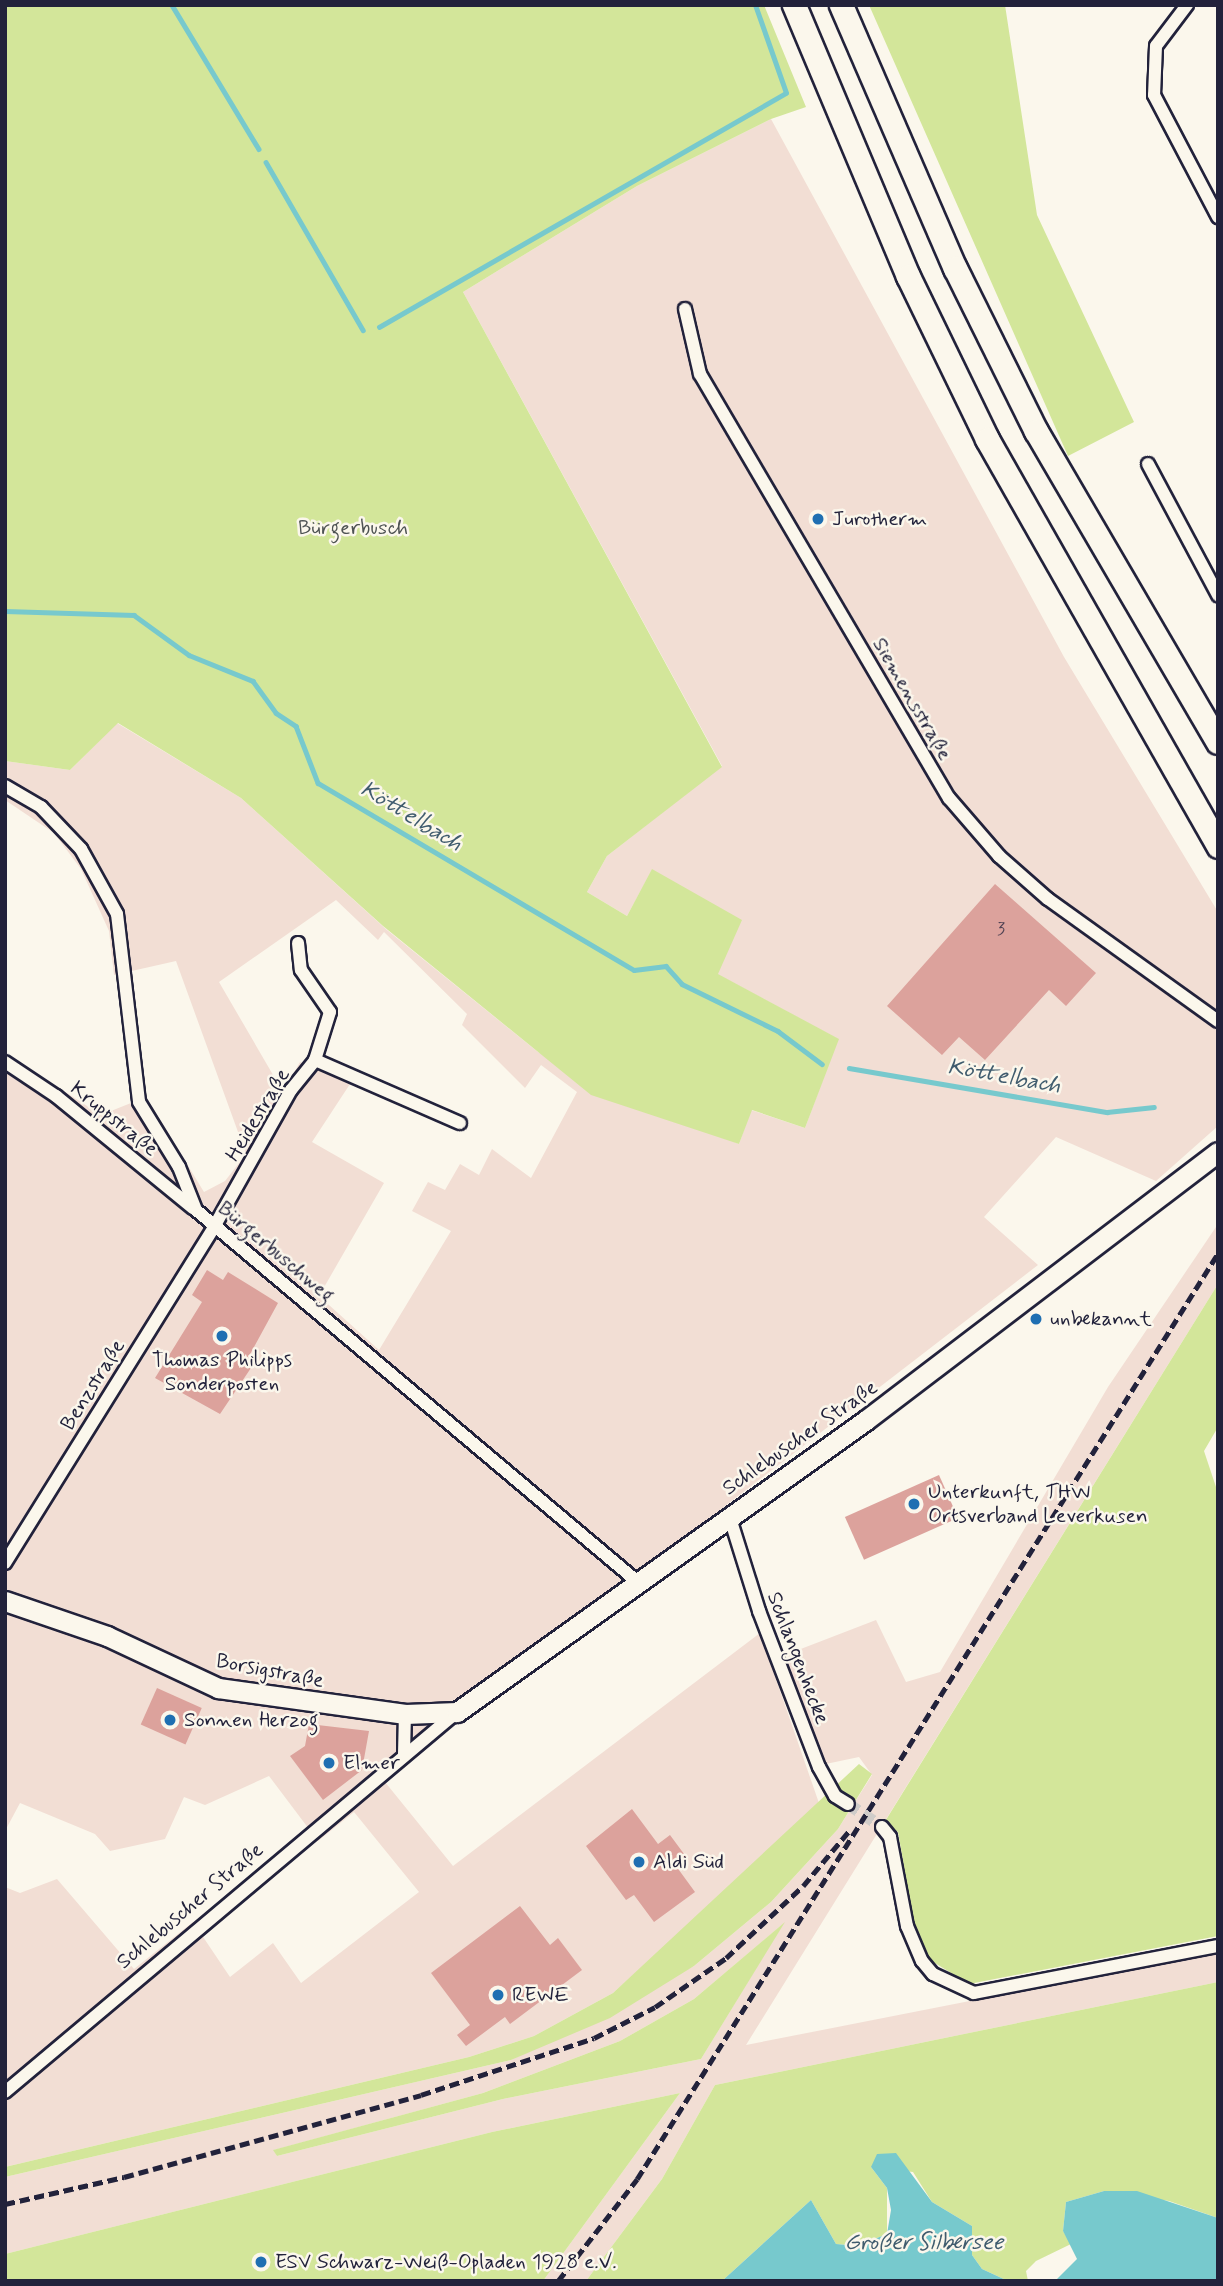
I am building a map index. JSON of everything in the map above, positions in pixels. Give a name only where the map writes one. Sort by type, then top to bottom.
[{"type":"highway","points":[[794,5],[879,211],[982,428],[1218,846]]},
{"type":"highway","points":[[841,5],[916,182],[1031,420],[1218,742]]},
{"type":"main road","name":"Schlebuscher Straße","points":[[457,1712],[866,1420],[1218,1152]]},
{"type":"main road","name":"Borsigstraße","points":[[5,1601],[107,1636],[218,1688],[405,1714],[457,1712]]},
{"type":"street","points":[[1187,5],[1156,46],[1154,96],[1218,217]]},
{"type":"street","name":"Siemensstraße","points":[[685,309],[700,374],[949,798],[999,856],[1048,899],[1218,1021]]},
{"type":"street","points":[[1148,464],[1218,595]]},
{"type":"street","name":"Bürgerbuschweg","points":[[5,786],[41,807],[81,849],[106,888],[124,935],[139,1102],[179,1167],[196,1210],[639,1583]]},
{"type":"street","name":"Heidestraße","points":[[214,1227],[292,1090],[316,1060],[330,1012],[301,970],[298,943]]},
{"type":"street","name":"Heidestraße","points":[[316,1060],[460,1122]]},
{"type":"street","name":"Kruppstraße","points":[[5,1062],[56,1096],[196,1210]]},
{"type":"street","name":"Benzstraße","points":[[5,1563],[214,1227]]},
{"type":"street","name":"Schlangenhecke","points":[[729,1516],[759,1611],[819,1767],[835,1797],[848,1804]]},
{"type":"street","name":"Schlebuscher Straße","points":[[5,2092],[457,1712]]},
{"type":"street","points":[[404,1754],[405,1714]]},
{"type":"street","points":[[882,1827],[890,1837],[907,1926],[922,1961],[933,1974],[974,1993],[1218,1946]]},
{"type":"shaded area","points":[[771,119],[1064,657],[1218,912],[1218,1126],[1156,1181],[1056,1137],[984,1217],[1038,1265],[646,1567],[385,1782],[453,1866],[760,1633],[820,1806],[613,1993],[534,2036],[469,2057],[5,2167],[5,1887],[20,1893],[57,1879],[134,1969],[193,1922],[230,1977],[273,1943],[301,1983],[419,1892],[354,1812],[318,1841],[269,1776],[205,1805],[184,1797],[165,1839],[110,1851],[95,1834],[20,1803],[5,1831],[5,1053],[101,1115],[146,1097],[204,1192],[225,1181],[246,1154],[176,961],[114,975],[109,931],[81,869],[54,833],[5,800],[5,761],[70,770],[117,723],[241,798],[387,930],[538,1052],[739,1144],[751,1110],[805,1128],[838,1039],[717,974],[652,870],[627,916],[587,892],[607,856],[722,766],[463,292],[637,186]],"holes":[[[336,900],[378,940],[384,932],[467,1014],[462,1025],[525,1088],[541,1065],[577,1092],[531,1178],[492,1149],[479,1175],[460,1164],[445,1190],[428,1182],[412,1211],[451,1231],[379,1350],[319,1296],[384,1183],[312,1142],[350,1084],[300,1062],[283,1092],[219,982]]]},
{"type":"shaded area","points":[[1218,1224],[1218,1284],[746,2045],[1218,1952],[1218,1982],[715,2085],[662,2179],[586,2281],[543,2281],[680,2093],[492,2132],[5,2254],[5,2177],[511,2060],[694,1966],[771,1902],[838,1829],[872,1775],[859,1757],[821,1765],[780,1657],[876,1620],[906,1682],[940,1672],[1108,1387]],"holes":[[[783,1924],[701,2059],[503,2099],[277,2156],[274,2150],[483,2093],[620,2041],[694,1999]]]},
{"type":"green space","name":"Bürgerbusch","points":[[5,5],[764,5],[806,107],[771,119],[637,186],[463,292],[722,767],[607,856],[587,892],[627,916],[652,869],[742,920],[718,974],[839,1039],[805,1128],[752,1110],[739,1144],[591,1095],[383,926],[241,798],[118,723],[70,770],[5,761]]},
{"type":"green space","points":[[869,5],[1005,5],[1037,215],[1134,422],[1068,456]]},
{"type":"green space","points":[[1218,1284],[1218,1427],[1204,1451],[1218,1493],[1218,1936],[969,1984],[930,1960],[915,1930],[898,1832],[884,1823]]},
{"type":"green space","points":[[859,1764],[872,1774],[838,1829],[771,1902],[694,1966],[610,2018],[511,2060],[5,2177],[5,2167],[469,2057],[534,2036],[613,1993]]},
{"type":"green space","points":[[785,1922],[701,2059],[503,2099],[277,2156],[273,2150],[483,2093],[620,2041],[694,1999]]},
{"type":"green space","points":[[1218,1982],[1218,2218],[1169,2201],[1104,2191],[1066,2202],[1063,2231],[1071,2244],[1036,2261],[1026,2271],[1028,2281],[1008,2281],[982,2269],[972,2255],[972,2226],[932,2202],[913,2172],[871,2167],[887,2188],[887,2234],[857,2246],[836,2244],[811,2200],[722,2281],[586,2281],[662,2179],[715,2085]]},
{"type":"green space","points":[[680,2093],[543,2281],[5,2281],[5,2254],[492,2132]]},
{"type":"water","name":"Großer Silbersee","points":[[896,2153],[932,2202],[972,2226],[972,2255],[982,2269],[1008,2281],[722,2281],[811,2200],[836,2244],[857,2246],[887,2234],[891,2210],[887,2188],[871,2167],[877,2154]]},
{"type":"water","name":"Großer Silbersee","points":[[1104,2191],[1137,2191],[1218,2218],[1218,2281],[1055,2281],[1077,2259],[1063,2231],[1066,2202]]},
{"type":"building","points":[[995,884],[1096,973],[1066,1006],[1049,990],[985,1060],[959,1037],[942,1055],[887,1006]]},
{"type":"building","name":"Thomas Philipps Sonderposten","points":[[207,1270],[223,1280],[228,1272],[278,1303],[248,1358],[255,1362],[220,1414],[155,1378],[202,1302],[192,1295]]},
{"type":"building","name":"Unterkunft, THW Ortsverband Leverkusen","points":[[939,1475],[958,1518],[864,1560],[845,1517]]},
{"type":"building","name":"Sonnen Herzog","points":[[157,1688],[202,1708],[185,1744],[141,1725]]},
{"type":"building","name":"Elmer","points":[[309,1724],[369,1731],[362,1770],[323,1800],[290,1756],[305,1746]]},
{"type":"building","name":"Aldi Süd","points":[[632,1809],[658,1844],[670,1835],[687,1858],[676,1866],[695,1892],[654,1922],[634,1895],[626,1900],[586,1846]]},
{"type":"building","name":"REWE","points":[[520,1906],[550,1945],[558,1938],[582,1970],[510,2024],[505,2017],[466,2046],[457,2035],[470,2025],[431,1973]]},
{"type":"waterway","points":[[172,5],[259,149]]},
{"type":"waterway","points":[[379,327],[786,93],[755,5]]},
{"type":"waterway","points":[[266,162],[363,330]]},
{"type":"waterway","name":"Köttelbach","points":[[5,611],[134,615],[189,655],[253,681],[276,713],[296,726],[318,783],[634,970],[666,966],[682,984],[778,1031],[822,1064]]},
{"type":"waterway","name":"Köttelbach","points":[[849,1068],[1107,1112],[1154,1107]]},
{"type":"tunnel","points":[[848,1804],[882,1827]]},
{"type":"railway","points":[[558,2281],[637,2179],[1218,1253]]},
{"type":"railway","points":[[5,2204],[124,2177],[421,2095],[594,2038],[655,2007],[726,1958],[803,1886],[849,1831]]},
{"type":"place","name":"Jurotherm","points":[[818,519]]},
{"type":"place","name":"unbekannt","points":[[1036,1319]]},
{"type":"place","name":"Thomas Philipps Sonderposten","points":[[222,1336]]},
{"type":"place","name":"Unterkunft, THW Ortsverband Leverkusen","points":[[914,1504]]},
{"type":"place","name":"Sonnen Herzog","points":[[170,1720]]},
{"type":"place","name":"Elmer","points":[[329,1763]]},
{"type":"place","name":"Aldi Süd","points":[[639,1862]]},
{"type":"place","name":"REWE","points":[[498,1995]]},
{"type":"place","name":"ESV Schwarz-Weiß-Opladen 1928 e.V.","points":[[261,2262]]}]
